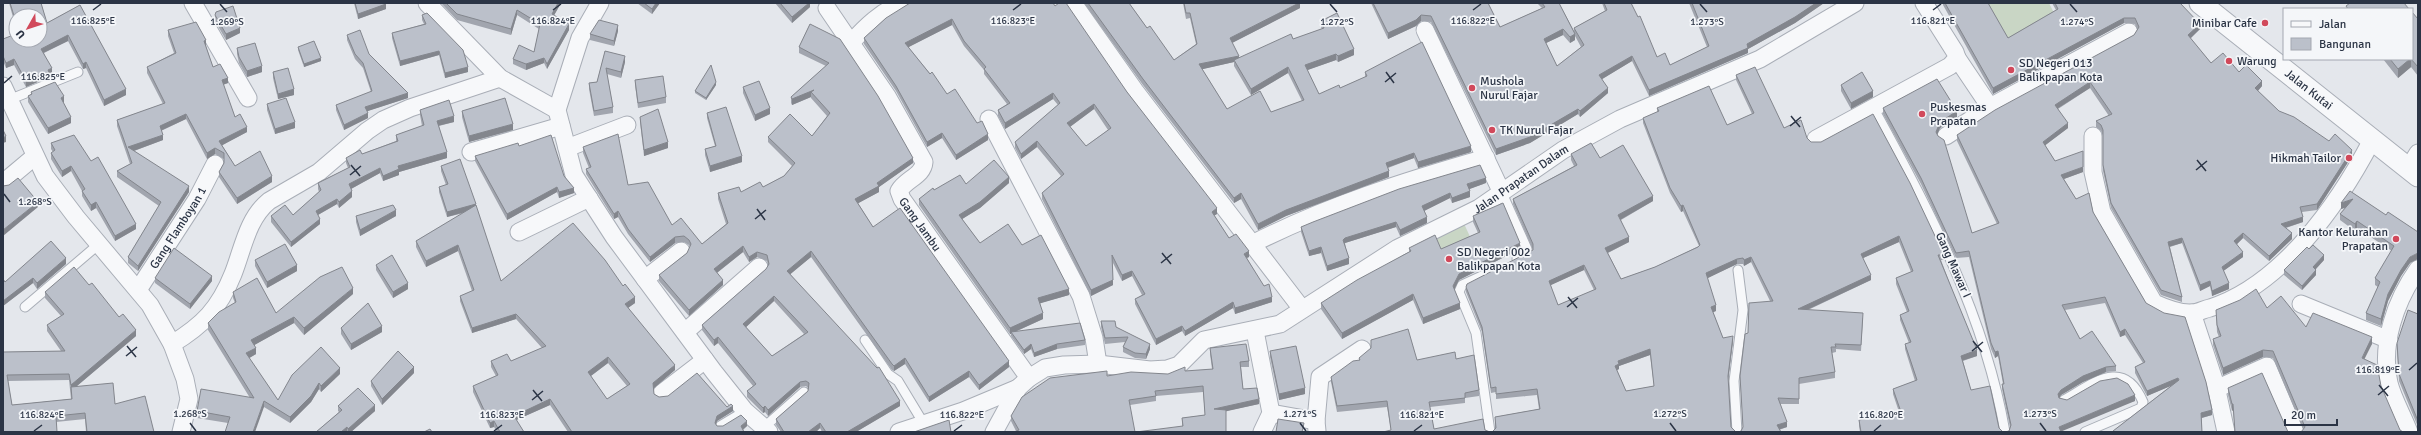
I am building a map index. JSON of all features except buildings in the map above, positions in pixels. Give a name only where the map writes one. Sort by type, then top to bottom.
[{"type":"street","points":[[193,3],[248,98]]},
{"type":"street","points":[[427,3],[500,78],[559,118]]},
{"type":"street","points":[[600,3],[580,38],[559,118],[574,175],[645,279],[704,360],[745,411],[766,430]]},
{"type":"street","points":[[851,43],[881,14],[902,3]]},
{"type":"street","points":[[1073,3],[1135,91],[1302,310]]},
{"type":"street","name":"Jalan Prapatan Dalam","points":[[899,432],[924,424],[1023,383],[1051,367],[1098,364],[1150,370],[1167,369],[1179,365],[1204,340],[1236,332],[1255,331],[1280,324],[1398,248],[1479,208],[1563,150],[1620,119],[1760,59],[1855,3]]},
{"type":"street","points":[[1924,3],[1955,52],[1957,58],[1990,107]]},
{"type":"street","name":"Jalan Kutai","points":[[2200,3],[2372,140],[2415,166]]},
{"type":"street","name":"Gang Jambu","points":[[827,8],[887,96],[924,162],[920,172],[903,184],[899,191],[902,199],[1023,383]]},
{"type":"street","points":[[1425,30],[1502,193]]},
{"type":"street","points":[[1946,136],[1990,107],[2129,32]]},
{"type":"street","points":[[1816,139],[1874,109],[1950,66],[1957,58]]},
{"type":"street","points":[[172,344],[202,324],[214,310],[233,276],[252,223],[262,207],[269,201],[319,172],[366,131],[383,120],[410,108],[500,78]]},
{"type":"street","points":[[5,96],[34,157],[50,182],[150,305],[172,344],[185,379],[188,398],[181,432]]},
{"type":"street","points":[[471,152],[559,118]]},
{"type":"street","points":[[989,120],[1081,296],[1094,338],[1098,364]]},
{"type":"street","points":[[567,148],[627,125]]},
{"type":"street","points":[[2094,136],[2093,172],[2102,212],[2154,303],[2167,310],[2192,313],[2223,303],[2250,290],[2271,273],[2319,223],[2355,172],[2372,140]]},
{"type":"street","points":[[3,183],[34,157]]},
{"type":"street","points":[[1252,244],[1294,222],[1374,192],[1486,158]]},
{"type":"street","name":"Gang Flamboyan 1","points":[[138,290],[197,199],[215,164]]},
{"type":"street","points":[[519,232],[589,198]]},
{"type":"street","points":[[645,279],[681,251]]},
{"type":"street","points":[[684,332],[759,267]]},
{"type":"street","points":[[2409,432],[2389,383],[2387,359],[2389,340],[2399,304],[2418,268]]},
{"type":"street","points":[[2301,304],[2389,340]]},
{"type":"street","points":[[2192,313],[2216,389],[2226,432]]},
{"type":"street","points":[[1255,331],[1271,413],[1262,432]]},
{"type":"street","points":[[1271,413],[1316,427],[1320,377],[1362,349]]},
{"type":"street","points":[[662,393],[704,360]]},
{"type":"street","points":[[2216,389],[2267,366],[2295,432]]},
{"type":"street","points":[[994,432],[1023,383]]},
{"type":"lane","points":[[5,96],[43,86],[78,72]]},
{"type":"lane","name":"Gang Mawar I","points":[[1874,109],[1925,204],[1969,303],[1999,393],[2006,432]]},
{"type":"lane","points":[[1490,432],[1476,333],[1459,295],[1459,290],[1462,285],[1507,264],[1526,254],[1528,251],[1502,193]]},
{"type":"lane","points":[[25,307],[99,244]]},
{"type":"lane","points":[[1736,432],[1734,381],[1743,310],[1738,270]]},
{"type":"lane","points":[[865,340],[888,374],[898,381],[924,424]]},
{"type":"lane","points":[[2064,400],[2098,380],[2114,376],[2125,378],[2140,394],[2144,402],[2141,408],[2085,432]]},
{"type":"lane","points":[[766,430],[804,392]]},
{"type":"lane","points":[[720,426],[745,411]]},
{"type":"green space","points":[[1988,3],[2049,3],[2054,13],[2009,40]]},
{"type":"green space","points":[[1460,215],[1472,241],[1442,254],[1430,228]]},
{"type":"place","name":"Minibar Cafe","points":[[2265,23]]},
{"type":"place","name":"Warung","points":[[2229,61]]},
{"type":"place","name":"SD Negeri 013 Balikpapan Kota","points":[[2011,70]]},
{"type":"place","name":"Mushola Nurul Fajar","points":[[1472,88]]},
{"type":"place","name":"Puskesmas Prapatan","points":[[1922,114]]},
{"type":"place","name":"TK Nurul Fajar","points":[[1492,130]]},
{"type":"place","name":"Hikmah Tailor","points":[[2349,158]]},
{"type":"place","name":"Kantor Kelurahan Prapatan","points":[[2396,239]]},
{"type":"place","name":"SD Negeri 002 Balikpapan Kota","points":[[1449,259]]}]
